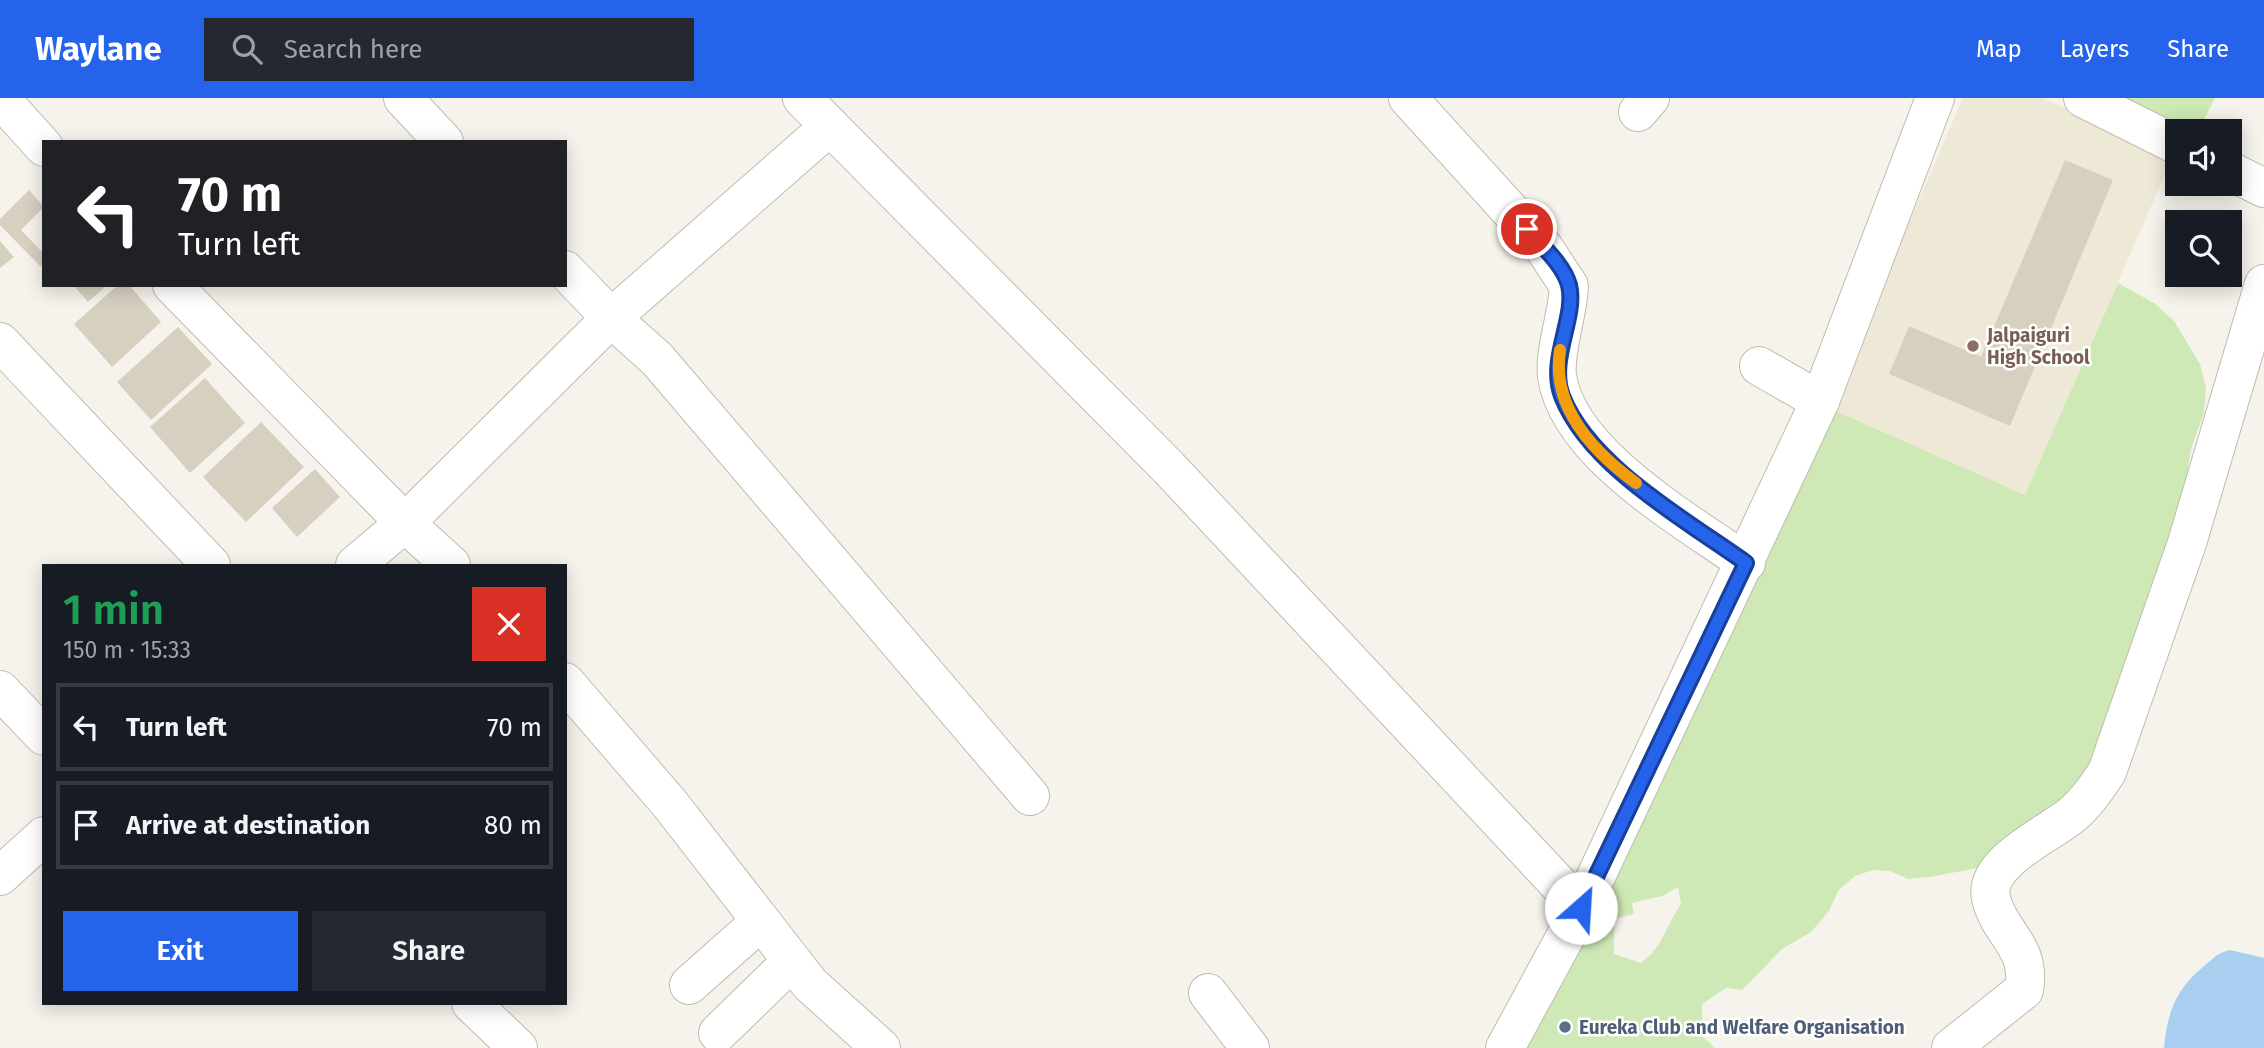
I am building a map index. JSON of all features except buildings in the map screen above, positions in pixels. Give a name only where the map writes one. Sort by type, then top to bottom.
[{"type":"street","points":[[0,98],[42,145]]},
{"type":"street","points":[[403,98],[442,140]]},
{"type":"street","points":[[803,98],[1169,468],[1581,908]]},
{"type":"street","points":[[1408,98],[1495,192],[1559,268],[1569,286],[1569,303],[1557,373],[1562,395],[1593,447],[1615,468],[1746,563]]},
{"type":"street","points":[[1505,1048],[1581,908],[1746,563],[1820,401],[1935,98]]},
{"type":"street","points":[[2083,98],[2165,139]]},
{"type":"street","points":[[356,564],[405,523],[611,318],[830,126]]},
{"type":"street","points":[[2242,177],[2264,188]]},
{"type":"street","points":[[567,272],[611,318],[657,359],[1030,796]]},
{"type":"street","points":[[1951,1048],[2024,990],[2027,973],[2020,947],[1994,910],[1989,890],[1997,873],[2010,858],[2074,814],[2107,772],[2187,543],[2264,284]]},
{"type":"street","points":[[174,287],[405,523],[450,564]]},
{"type":"street","points":[[0,342],[210,564]]},
{"type":"street","points":[[1759,366],[1820,401]]},
{"type":"street","points":[[567,684],[670,804],[791,961],[842,1016],[881,1048]]},
{"type":"street","points":[[0,690],[42,734]]},
{"type":"street","points":[[0,876],[42,838]]},
{"type":"street","points":[[689,985],[760,922]]},
{"type":"street","points":[[718,1033],[791,961]]},
{"type":"street","points":[[1208,993],[1250,1048]]},
{"type":"street","points":[[473,1005],[518,1048]]},
{"type":"shaded area","name":"Jalpaiguri High School","points":[[1963,98],[2042,98],[2165,150],[2165,175],[2025,495],[1829,409]]},
{"type":"green space","points":[[2103,98],[2215,98],[2204,119],[2165,119],[2165,126]]},
{"type":"green space","points":[[2118,283],[2154,303],[2174,321],[2200,364],[2206,388],[2204,413],[2191,449],[2179,525],[2097,773],[1989,866],[1908,879],[1890,871],[1873,870],[1855,876],[1838,891],[1829,911],[1811,932],[1782,949],[1742,990],[1726,988],[1702,1004],[1703,1037],[1715,1048],[1525,1048],[1822,405],[2025,495]],"holes":[[[1678,887],[1681,904],[1660,943],[1641,963],[1614,954],[1614,919],[1634,914],[1632,903],[1662,896]]]},
{"type":"water","points":[[2230,950],[2264,958],[2264,1048],[2164,1048],[2174,1003],[2186,984],[2213,958]]},
{"type":"slow traffic","points":[[1560,350],[1557,373],[1562,395],[1573,417],[1593,447],[1636,483]]},
{"type":"place","name":"Jalpaiguri High School","points":[[1973,346]]},
{"type":"place","name":"Eureka Club and Welfare Organisation","points":[[1565,1027]]},
{"type":"route","points":[[1527,229],[1559,268],[1569,286],[1569,303],[1557,373],[1562,395],[1573,417],[1593,447],[1615,468],[1746,563],[1581,908]]}]
